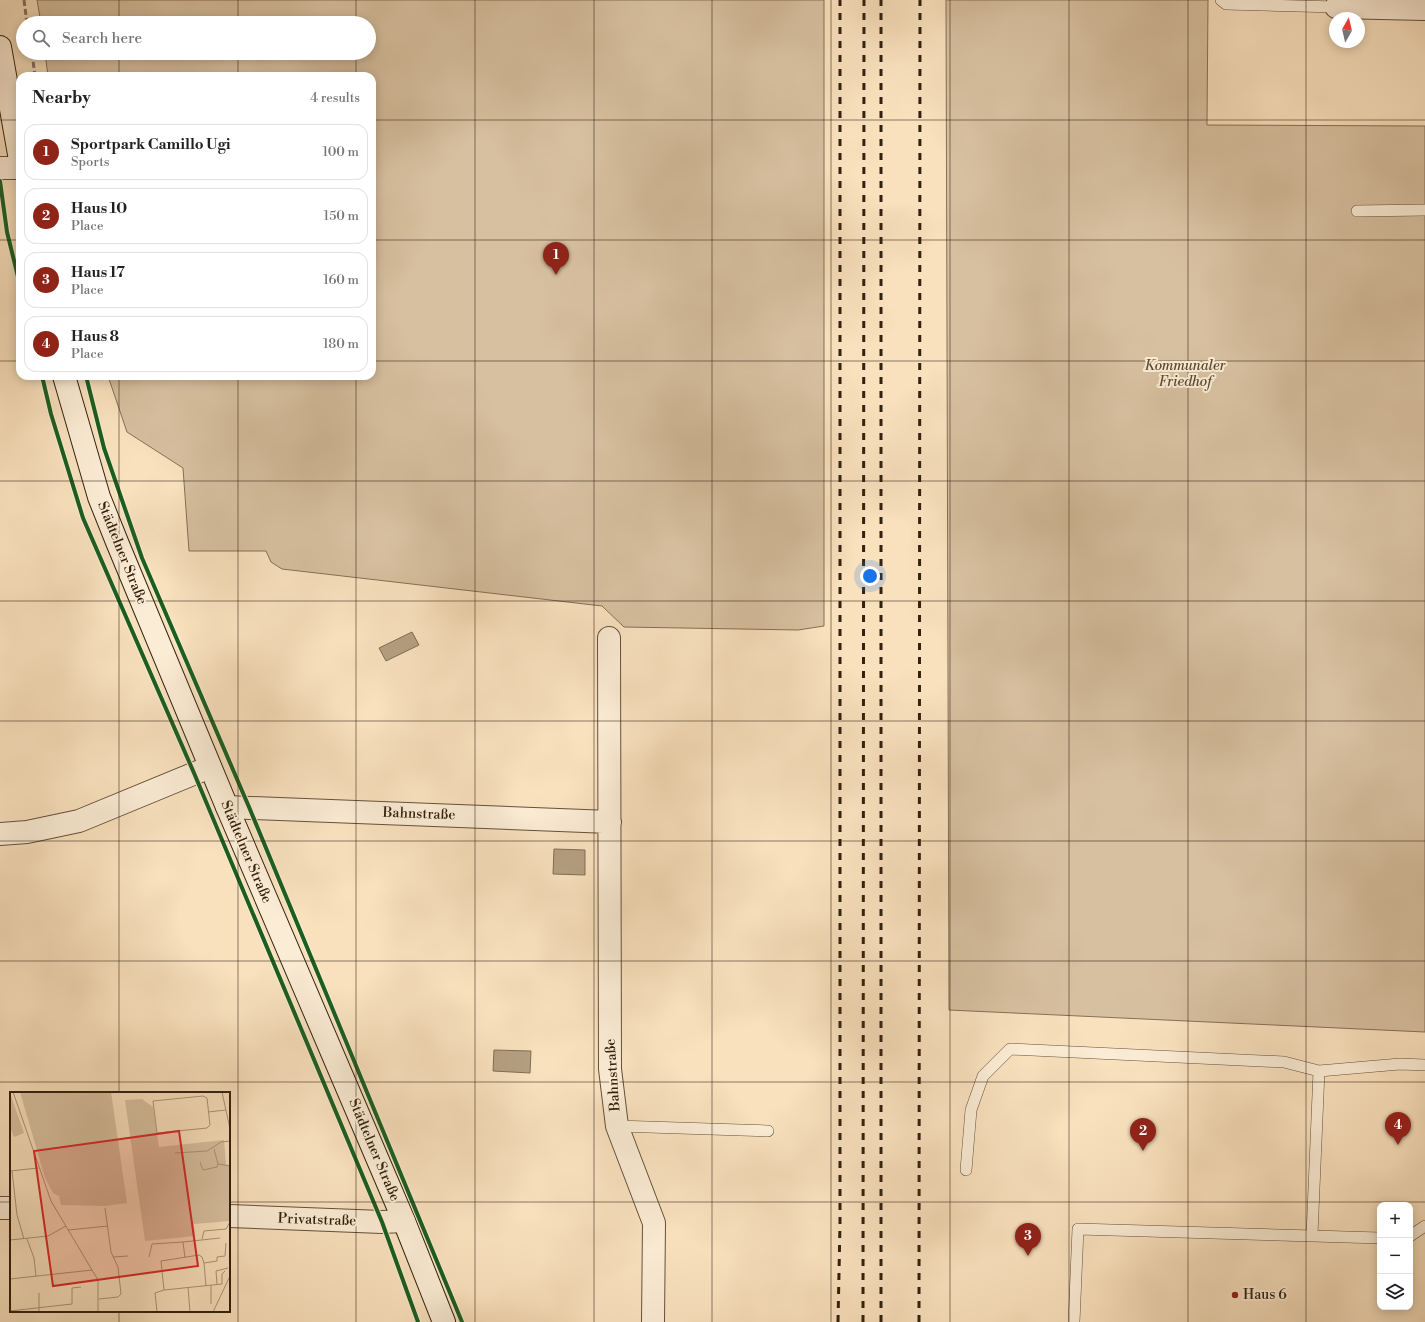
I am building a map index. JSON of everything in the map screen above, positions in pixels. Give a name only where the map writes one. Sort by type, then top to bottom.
[{"type":"street","points":[[1336,7],[1425,9]]},
{"type":"street","points":[[0,47],[16,137]]},
{"type":"street","points":[[0,168],[16,168]]},
{"type":"street","name":"Städtelner Straße","points":[[65,380],[99,497],[210,767],[404,1221],[444,1322]]},
{"type":"street","name":"Bahnstraße","points":[[609,638],[610,1069],[617,1126],[654,1223],[653,1322]]},
{"type":"street","points":[[0,834],[27,832],[80,821],[210,767]]},
{"type":"street","name":"Bahnstraße","points":[[227,807],[610,822]]},
{"type":"street","name":"Privatstraße","points":[[230,1216],[382,1222],[404,1221]]},
{"type":"lane","points":[[1221,0],[1226,4],[1336,7]]},
{"type":"lane","points":[[1357,211],[1425,210]]},
{"type":"lane","points":[[966,1170],[971,1110],[984,1076],[1010,1049],[1284,1062],[1319,1071],[1400,1064],[1425,1065]]},
{"type":"lane","points":[[1312,1235],[1319,1071]]},
{"type":"lane","points":[[617,1126],[768,1131]]},
{"type":"lane","points":[[1413,1234],[1425,1226]]},
{"type":"lane","points":[[1074,1322],[1078,1229],[1377,1238]]},
{"type":"green space","points":[[37,0],[824,0],[824,626],[798,630],[624,627],[602,606],[282,569],[271,562],[266,551],[189,551],[183,468],[127,432],[109,380],[376,380],[376,72],[47,72],[46,60],[376,60],[376,16],[40,16]]},
{"type":"green space","name":"Kommunaler Friedhof","points":[[946,0],[1208,0],[1207,125],[1425,126],[1425,1032],[949,1010]]},
{"type":"shaded area","points":[[412,632],[419,645],[386,661],[379,648]]},
{"type":"shaded area","points":[[554,849],[585,850],[585,875],[553,874]]},
{"type":"shaded area","points":[[494,1050],[531,1051],[530,1073],[493,1071]]},
{"type":"railway","points":[[838,1322],[840,1223],[840,0]]},
{"type":"railway","points":[[863,1322],[864,0]]},
{"type":"railway","points":[[881,0],[881,1322]]},
{"type":"railway","points":[[919,1322],[920,0]]},
{"type":"marked path","points":[[24,0],[26,16]]},
{"type":"marked path","points":[[33,60],[34,72]]},
{"type":"cycle path","points":[[0,181],[7,232],[16,269]]},
{"type":"cycle path","points":[[43,380],[51,414],[83,518],[194,773],[382,1222],[418,1322]]},
{"type":"cycle path","points":[[87,380],[104,448],[142,558],[249,807],[462,1322]]},
{"type":"place","name":"Sportpark Camillo Ugi","points":[[556,275]]},
{"type":"place","name":"Haus 8","points":[[1398,1145]]},
{"type":"place","name":"Haus 10","points":[[1143,1151]]},
{"type":"place","name":"Haus 17","points":[[1028,1256]]},
{"type":"place","name":"Haus 6","points":[[1235,1295]]}]
